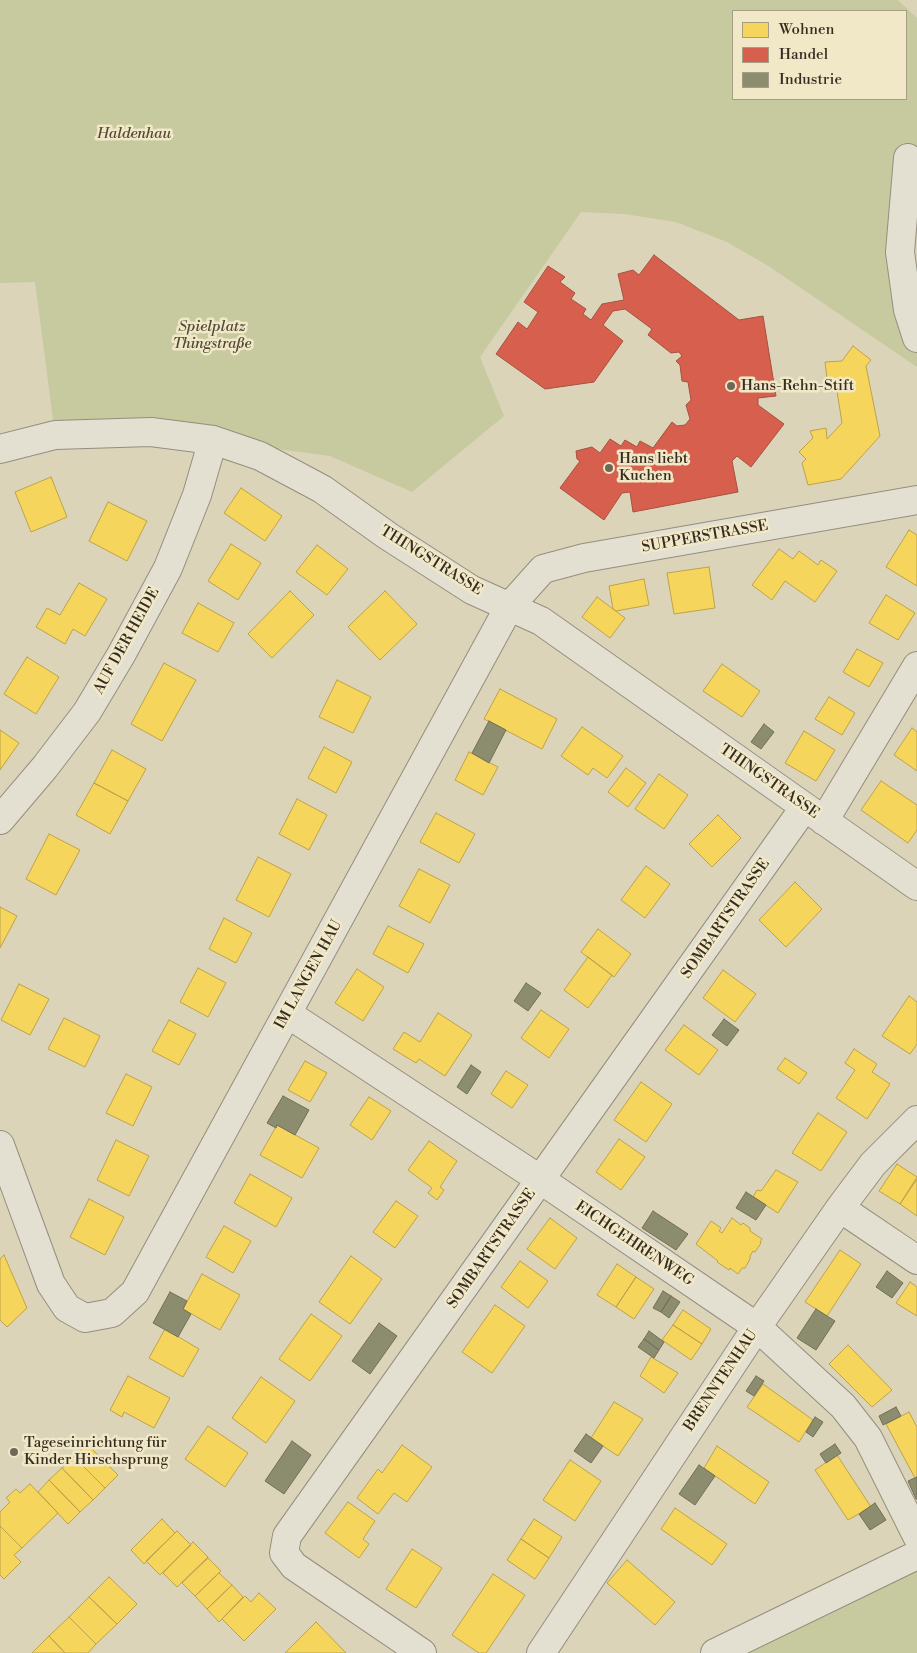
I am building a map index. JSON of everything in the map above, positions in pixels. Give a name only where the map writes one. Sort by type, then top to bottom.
[{"type":"street","points":[[908,158],[900,252],[908,310],[917,338]]},
{"type":"street","name":"THINGSTRASSE","points":[[0,449],[55,435],[150,432],[213,440],[260,456],[322,489],[388,536],[472,590],[541,620],[814,815],[917,886]]},
{"type":"street","name":"AUF DER HEIDE","points":[[0,820],[88,712],[121,655],[168,568],[198,495],[213,440]]},
{"type":"street","name":"SUPPERSTRASSE","points":[[509,606],[543,570],[584,558],[917,500]]},
{"type":"street","name":"IM LANGEN HAU","points":[[0,1145],[51,1284],[68,1308],[85,1318],[112,1313],[135,1292],[509,606]]},
{"type":"street","name":"SOMBARTSTRASSE","points":[[422,1653],[294,1566],[284,1553],[287,1536],[541,1180],[814,815],[917,666]]},
{"type":"street","name":"EICHGEHRENWEG","points":[[288,1014],[541,1180],[756,1327],[844,1406],[868,1438],[917,1536]]},
{"type":"street","name":"BRENNTENHAU","points":[[541,1653],[756,1327],[873,1164],[917,1120]]},
{"type":"street","points":[[840,1208],[917,1260]]},
{"type":"street","points":[[715,1653],[917,1556]]},
{"type":"green space","name":"Haldenhau","points":[[0,0],[898,0],[917,18],[917,158],[908,158],[917,367],[770,267],[727,242],[676,222],[624,214],[581,212],[480,357],[504,416],[412,492],[330,456],[151,432],[55,435],[35,282],[0,283]]},
{"type":"green space","points":[[917,1567],[917,1653],[740,1653]]},
{"type":"building: Wohnen","name":"Hans-Rehn-Stift","points":[[853,346],[871,360],[866,366],[880,436],[841,479],[808,485],[802,463],[806,459],[799,452],[813,438],[810,431],[826,428],[827,439],[842,423],[836,385],[828,386],[825,362],[842,361]]},
{"type":"building: Wohnen","points":[[51,477],[67,517],[31,532],[15,492]]},
{"type":"building: Wohnen","points":[[241,488],[282,516],[265,541],[224,513]]},
{"type":"building: Wohnen","points":[[108,502],[147,521],[127,561],[89,541]]},
{"type":"building: Wohnen","points":[[909,530],[917,535],[917,586],[886,567]]},
{"type":"building: Wohnen","points":[[231,544],[261,563],[238,600],[208,581]]},
{"type":"building: Wohnen","points":[[317,545],[348,569],[327,595],[296,572]]},
{"type":"building: Wohnen","points":[[779,549],[793,559],[799,551],[818,565],[821,560],[837,571],[815,602],[785,581],[772,600],[752,585]]},
{"type":"building: Wohnen","points":[[709,567],[715,608],[674,614],[667,573]]},
{"type":"building: Wohnen","points":[[644,579],[649,605],[616,611],[613,609],[609,586]]},
{"type":"building: Wohnen","points":[[79,583],[107,599],[85,636],[73,629],[65,644],[36,627],[47,608],[60,615]]},
{"type":"building: Wohnen","points":[[290,591],[314,615],[272,658],[248,634]]},
{"type":"building: Wohnen","points":[[385,591],[417,624],[380,660],[348,627]]},
{"type":"building: Wohnen","points":[[886,595],[915,613],[898,640],[869,623]]},
{"type":"building: Wohnen","points":[[597,597],[625,618],[610,638],[582,617]]},
{"type":"building: Wohnen","points":[[198,603],[234,623],[218,652],[182,633]]},
{"type":"building: Wohnen","points":[[857,649],[883,663],[869,687],[843,672]]},
{"type":"building: Wohnen","points":[[27,657],[59,677],[36,714],[4,694]]},
{"type":"building: Wohnen","points":[[164,663],[196,680],[162,741],[131,724]]},
{"type":"building: Wohnen","points":[[722,664],[760,691],[742,717],[703,691]]},
{"type":"building: Wohnen","points":[[337,680],[371,697],[353,733],[319,717]]},
{"type":"building: Wohnen","points":[[500,689],[557,719],[542,749],[484,719]]},
{"type":"building: Wohnen","points":[[829,697],[855,713],[842,735],[815,719]]},
{"type":"building: Wohnen","points":[[582,727],[623,756],[607,778],[593,768],[588,775],[561,756]]},
{"type":"building: Wohnen","points":[[912,728],[917,732],[917,771],[894,755]]},
{"type":"building: Wohnen","points":[[0,730],[19,743],[0,770]]},
{"type":"building: Wohnen","points":[[804,731],[835,750],[816,781],[785,763]]},
{"type":"building: Wohnen","points":[[324,747],[352,762],[336,793],[308,778]]},
{"type":"building: Wohnen","points":[[112,750],[146,769],[128,801],[94,783]]},
{"type":"building: Wohnen","points":[[469,752],[498,767],[483,795],[455,780]]},
{"type":"building: Wohnen","points":[[626,768],[646,783],[628,807],[608,792]]},
{"type":"building: Wohnen","points":[[659,774],[688,795],[664,829],[635,809]]},
{"type":"building: Wohnen","points":[[881,781],[917,805],[917,830],[908,843],[861,810]]},
{"type":"building: Wohnen","points":[[94,783],[128,801],[110,834],[76,815]]},
{"type":"building: Wohnen","points":[[297,799],[327,815],[309,850],[279,834]]},
{"type":"building: Wohnen","points":[[436,813],[475,834],[459,863],[420,842]]},
{"type":"building: Wohnen","points":[[718,815],[741,838],[712,867],[689,844]]},
{"type":"building: Wohnen","points":[[49,834],[80,850],[56,895],[26,879]]},
{"type":"building: Wohnen","points":[[258,857],[291,874],[269,917],[236,900]]},
{"type":"building: Wohnen","points":[[646,866],[670,884],[645,918],[621,900]]},
{"type":"building: Wohnen","points":[[419,869],[450,885],[430,923],[399,906]]},
{"type":"building: Wohnen","points":[[795,882],[822,909],[786,947],[759,920]]},
{"type":"building: Wohnen","points":[[0,907],[17,916],[0,948]]},
{"type":"building: Wohnen","points":[[224,918],[252,933],[236,963],[209,949]]},
{"type":"building: Wohnen","points":[[388,926],[424,944],[408,973],[373,954]]},
{"type":"building: Wohnen","points":[[598,929],[631,954],[614,977],[581,952]]},
{"type":"building: Wohnen","points":[[588,957],[612,975],[588,1008],[564,990]]},
{"type":"building: Wohnen","points":[[198,968],[226,983],[208,1017],[180,1002]]},
{"type":"building: Wohnen","points":[[357,969],[384,987],[363,1021],[335,1003]]},
{"type":"building: Wohnen","points":[[723,970],[756,994],[735,1022],[703,998]]},
{"type":"building: Wohnen","points":[[19,984],[49,999],[30,1035],[1,1020]]},
{"type":"building: Wohnen","points":[[909,996],[917,1002],[917,1044],[910,1054],[882,1036]]},
{"type":"building: Wohnen","points":[[541,1010],[569,1029],[549,1058],[521,1038]]},
{"type":"building: Wohnen","points":[[438,1013],[472,1035],[445,1076],[419,1059],[416,1063],[393,1049],[404,1032],[420,1042]]},
{"type":"building: Wohnen","points":[[64,1018],[100,1036],[85,1067],[48,1049]]},
{"type":"building: Wohnen","points":[[169,1020],[196,1034],[179,1065],[152,1051]]},
{"type":"building: Wohnen","points":[[684,1025],[718,1050],[699,1075],[665,1050]]},
{"type":"building: Wohnen","points":[[854,1049],[877,1064],[872,1072],[890,1084],[867,1119],[836,1098],[855,1070],[845,1063]]},
{"type":"building: Wohnen","points":[[785,1058],[807,1073],[799,1084],[777,1069]]},
{"type":"building: Wohnen","points":[[305,1061],[327,1073],[310,1102],[288,1090]]},
{"type":"building: Wohnen","points":[[506,1071],[528,1085],[512,1108],[491,1094]]},
{"type":"building: Wohnen","points":[[126,1074],[152,1087],[133,1126],[106,1113]]},
{"type":"building: Wohnen","points":[[641,1082],[672,1104],[646,1142],[614,1120]]},
{"type":"building: Wohnen","points":[[369,1097],[391,1111],[372,1140],[350,1125]]},
{"type":"building: Wohnen","points":[[818,1113],[847,1132],[821,1171],[792,1153]]},
{"type":"building: Wohnen","points":[[277,1125],[319,1148],[302,1178],[260,1155]]},
{"type":"building: Wohnen","points":[[619,1139],[645,1157],[621,1190],[596,1172]]},
{"type":"building: Wohnen","points":[[116,1140],[149,1156],[129,1196],[97,1180]]},
{"type":"building: Wohnen","points":[[429,1141],[457,1161],[440,1187],[444,1190],[437,1200],[428,1193],[432,1188],[408,1170]]},
{"type":"building: Wohnen","points":[[897,1164],[917,1177],[900,1204],[879,1191]]},
{"type":"building: Wohnen","points":[[776,1170],[798,1182],[778,1213],[753,1197],[757,1190],[761,1191]]},
{"type":"building: Wohnen","points":[[250,1174],[292,1198],[276,1227],[234,1203]]},
{"type":"building: Wohnen","points":[[917,1179],[917,1216],[900,1204]]},
{"type":"building: Wohnen","points":[[89,1199],[124,1217],[105,1255],[70,1237]]},
{"type":"building: Wohnen","points":[[396,1201],[418,1216],[395,1248],[373,1232]]},
{"type":"building: Wohnen","points":[[550,1218],[577,1238],[555,1269],[527,1249]]},
{"type":"building: Wohnen","points":[[732,1218],[741,1225],[743,1223],[750,1228],[750,1231],[762,1239],[755,1252],[753,1251],[750,1256],[745,1268],[742,1268],[738,1274],[717,1262],[696,1244],[711,1221],[721,1228],[719,1231],[722,1233]]},
{"type":"building: Wohnen","points":[[224,1226],[251,1241],[233,1273],[206,1257]]},
{"type":"building: Wohnen","points":[[840,1250],[861,1264],[827,1316],[805,1302]]},
{"type":"building: Wohnen","points":[[4,1255],[27,1308],[7,1327],[0,1320],[0,1259]]},
{"type":"building: Wohnen","points":[[351,1256],[382,1279],[350,1324],[319,1302]]},
{"type":"building: Wohnen","points":[[520,1261],[548,1281],[528,1308],[501,1287]]},
{"type":"building: Wohnen","points":[[617,1264],[636,1277],[616,1307],[597,1295]]},
{"type":"building: Wohnen","points":[[202,1274],[240,1295],[220,1330],[183,1309]]},
{"type":"building: Wohnen","points":[[636,1277],[654,1289],[634,1319],[616,1307]]},
{"type":"building: Wohnen","points":[[910,1282],[917,1287],[917,1316],[896,1303]]},
{"type":"building: Wohnen","points":[[495,1305],[525,1326],[492,1373],[462,1352]]},
{"type":"building: Wohnen","points":[[683,1310],[711,1329],[702,1344],[673,1325]]},
{"type":"building: Wohnen","points":[[311,1314],[342,1336],[310,1381],[279,1359]]},
{"type":"building: Wohnen","points":[[673,1325],[702,1344],[691,1360],[662,1340]]},
{"type":"building: Wohnen","points":[[165,1329],[199,1349],[183,1377],[149,1358]]},
{"type":"building: Wohnen","points":[[848,1345],[892,1390],[872,1407],[829,1364]]},
{"type":"building: Wohnen","points":[[651,1357],[678,1373],[664,1393],[640,1376]]},
{"type":"building: Wohnen","points":[[128,1376],[170,1398],[154,1428],[124,1412],[122,1417],[110,1410]]},
{"type":"building: Wohnen","points":[[261,1377],[295,1401],[266,1443],[232,1418]]},
{"type":"building: Wohnen","points":[[763,1384],[813,1420],[799,1442],[747,1407]]},
{"type":"building: Wohnen","points":[[614,1402],[643,1419],[618,1456],[591,1438]]},
{"type":"building: Wohnen","points":[[909,1412],[917,1427],[917,1477],[915,1478],[886,1424]]},
{"type":"building: Wohnen","points":[[208,1426],[248,1453],[225,1487],[185,1459]]},
{"type":"building: Wohnen","points":[[87,1444],[118,1475],[105,1488],[74,1457]]},
{"type":"building: Wohnen","points":[[402,1445],[432,1467],[407,1502],[394,1493],[378,1514],[357,1498],[378,1469],[382,1473]]},
{"type":"building: Wohnen","points":[[717,1446],[769,1482],[755,1504],[704,1468]]},
{"type":"building: Wohnen","points":[[837,1455],[871,1507],[848,1520],[815,1470]]},
{"type":"building: Wohnen","points":[[74,1457],[105,1488],[93,1500],[62,1468]]},
{"type":"building: Wohnen","points":[[570,1460],[601,1481],[575,1521],[543,1500]]},
{"type":"building: Wohnen","points":[[62,1468],[93,1500],[80,1512],[49,1480]]},
{"type":"building: Wohnen","points":[[49,1480],[80,1512],[68,1524],[38,1492]]},
{"type":"building: Wohnen","points":[[30,1484],[58,1513],[22,1548],[0,1526],[0,1512],[10,1502],[6,1498],[16,1489],[20,1493]]},
{"type":"building: Wohnen","points":[[348,1502],[375,1521],[363,1539],[369,1544],[359,1558],[325,1533]]},
{"type":"building: Wohnen","points":[[675,1508],[727,1544],[712,1565],[661,1529]]},
{"type":"building: Wohnen","points":[[162,1519],[175,1533],[144,1564],[131,1550]]},
{"type":"building: Wohnen","points":[[534,1519],[562,1537],[549,1558],[521,1539]]},
{"type":"building: Wohnen","points":[[0,1527],[22,1548],[14,1555],[21,1562],[4,1579],[0,1575]]},
{"type":"building: Wohnen","points":[[177,1531],[191,1545],[160,1575],[146,1561]]},
{"type":"building: Wohnen","points":[[521,1539],[549,1558],[535,1579],[507,1560]]},
{"type":"building: Wohnen","points":[[193,1542],[208,1557],[177,1587],[163,1573]]},
{"type":"building: Wohnen","points":[[412,1549],[442,1568],[416,1608],[386,1589]]},
{"type":"building: Wohnen","points":[[208,1558],[221,1571],[195,1596],[182,1583]]},
{"type":"building: Wohnen","points":[[627,1560],[675,1602],[655,1625],[607,1583]]},
{"type":"building: Wohnen","points":[[219,1573],[232,1585],[207,1609],[195,1596]]},
{"type":"building: Wohnen","points":[[493,1574],[525,1595],[486,1653],[479,1653],[452,1635]]},
{"type":"building: Wohnen","points":[[109,1577],[137,1604],[117,1624],[89,1597]]},
{"type":"building: Wohnen","points":[[232,1585],[243,1597],[219,1622],[207,1609]]},
{"type":"building: Wohnen","points":[[259,1593],[276,1609],[244,1641],[222,1619],[245,1596],[251,1602]]},
{"type":"building: Wohnen","points":[[89,1597],[117,1624],[96,1644],[69,1617]]},
{"type":"building: Wohnen","points":[[69,1617],[96,1644],[88,1653],[65,1653],[49,1636]]},
{"type":"building: Wohnen","points":[[316,1622],[346,1653],[285,1653]]},
{"type":"building: Wohnen","points":[[49,1636],[65,1653],[32,1653]]},
{"type":"building: Handel","name":"Hans-Rehn-Stift","points":[[654,255],[739,320],[763,316],[776,396],[758,398],[758,405],[784,424],[751,467],[737,456],[732,461],[738,492],[633,512],[630,492],[622,493],[604,520],[560,488],[580,461],[577,459],[576,451],[592,447],[600,453],[610,439],[621,446],[625,440],[637,447],[640,441],[653,448],[672,422],[677,426],[685,425],[690,419],[686,405],[691,400],[688,382],[682,381],[680,365],[676,361],[682,356],[679,352],[671,353],[648,335],[652,329],[625,309],[613,311],[603,325],[623,341],[594,382],[545,389],[496,354],[518,322],[527,329],[538,312],[524,302],[548,266],[565,277],[560,282],[575,293],[571,299],[586,309],[583,314],[591,320],[602,304],[624,300],[618,274],[633,270],[639,275]]},
{"type":"building: Industrie","points":[[489,721],[506,730],[489,763],[472,753]]},
{"type":"building: Industrie","points":[[764,724],[774,732],[761,749],[751,742]]},
{"type":"building: Industrie","points":[[526,983],[541,993],[528,1011],[514,1001]]},
{"type":"building: Industrie","points":[[724,1019],[739,1030],[727,1046],[712,1035]]},
{"type":"building: Industrie","points":[[471,1065],[481,1072],[467,1094],[457,1087]]},
{"type":"building: Industrie","points":[[283,1096],[309,1110],[295,1135],[277,1125],[276,1128],[267,1123]]},
{"type":"building: Industrie","points":[[746,1192],[766,1205],[756,1220],[736,1208]]},
{"type":"building: Industrie","points":[[653,1211],[688,1234],[676,1250],[642,1228]]},
{"type":"building: Industrie","points":[[887,1271],[903,1283],[892,1298],[876,1287]]},
{"type":"building: Industrie","points":[[663,1291],[671,1296],[661,1312],[653,1308]]},
{"type":"building: Industrie","points":[[170,1292],[187,1301],[183,1309],[191,1314],[178,1337],[153,1323]]},
{"type":"building: Industrie","points":[[671,1296],[680,1302],[669,1318],[661,1312]]},
{"type":"building: Industrie","points":[[816,1309],[835,1321],[816,1350],[797,1338]]},
{"type":"building: Industrie","points":[[379,1323],[397,1336],[370,1374],[352,1361]]},
{"type":"building: Industrie","points":[[649,1331],[664,1342],[659,1350],[644,1339]]},
{"type":"building: Industrie","points":[[644,1339],[659,1350],[654,1358],[638,1347]]},
{"type":"building: Industrie","points":[[756,1376],[764,1381],[754,1396],[746,1391]]},
{"type":"building: Industrie","points":[[896,1407],[901,1416],[883,1425],[879,1416]]},
{"type":"building: Industrie","points":[[815,1417],[823,1422],[813,1437],[806,1432]]},
{"type":"building: Industrie","points":[[586,1434],[603,1446],[591,1463],[574,1451]]},
{"type":"building: Industrie","points":[[292,1441],[311,1455],[284,1494],[265,1481]]},
{"type":"building: Industrie","points":[[835,1444],[841,1453],[826,1463],[820,1454]]},
{"type":"building: Industrie","points":[[699,1465],[715,1476],[695,1505],[679,1494]]},
{"type":"building: Industrie","points":[[917,1477],[917,1499],[916,1499],[908,1481]]},
{"type":"building: Industrie","points":[[875,1503],[886,1520],[870,1530],[859,1514]]},
{"type":"place","name":"Hans-Rehn-Stift","points":[[731,386]]},
{"type":"place","name":"Hans liebt Kuchen","points":[[609,468]]},
{"type":"place","name":"Tageseinrichtung für Kinder Hirschsprung","points":[[14,1452]]},
{"type":"park label","name":"Spielplatz Thingstraße","points":[[212,336]]}]
